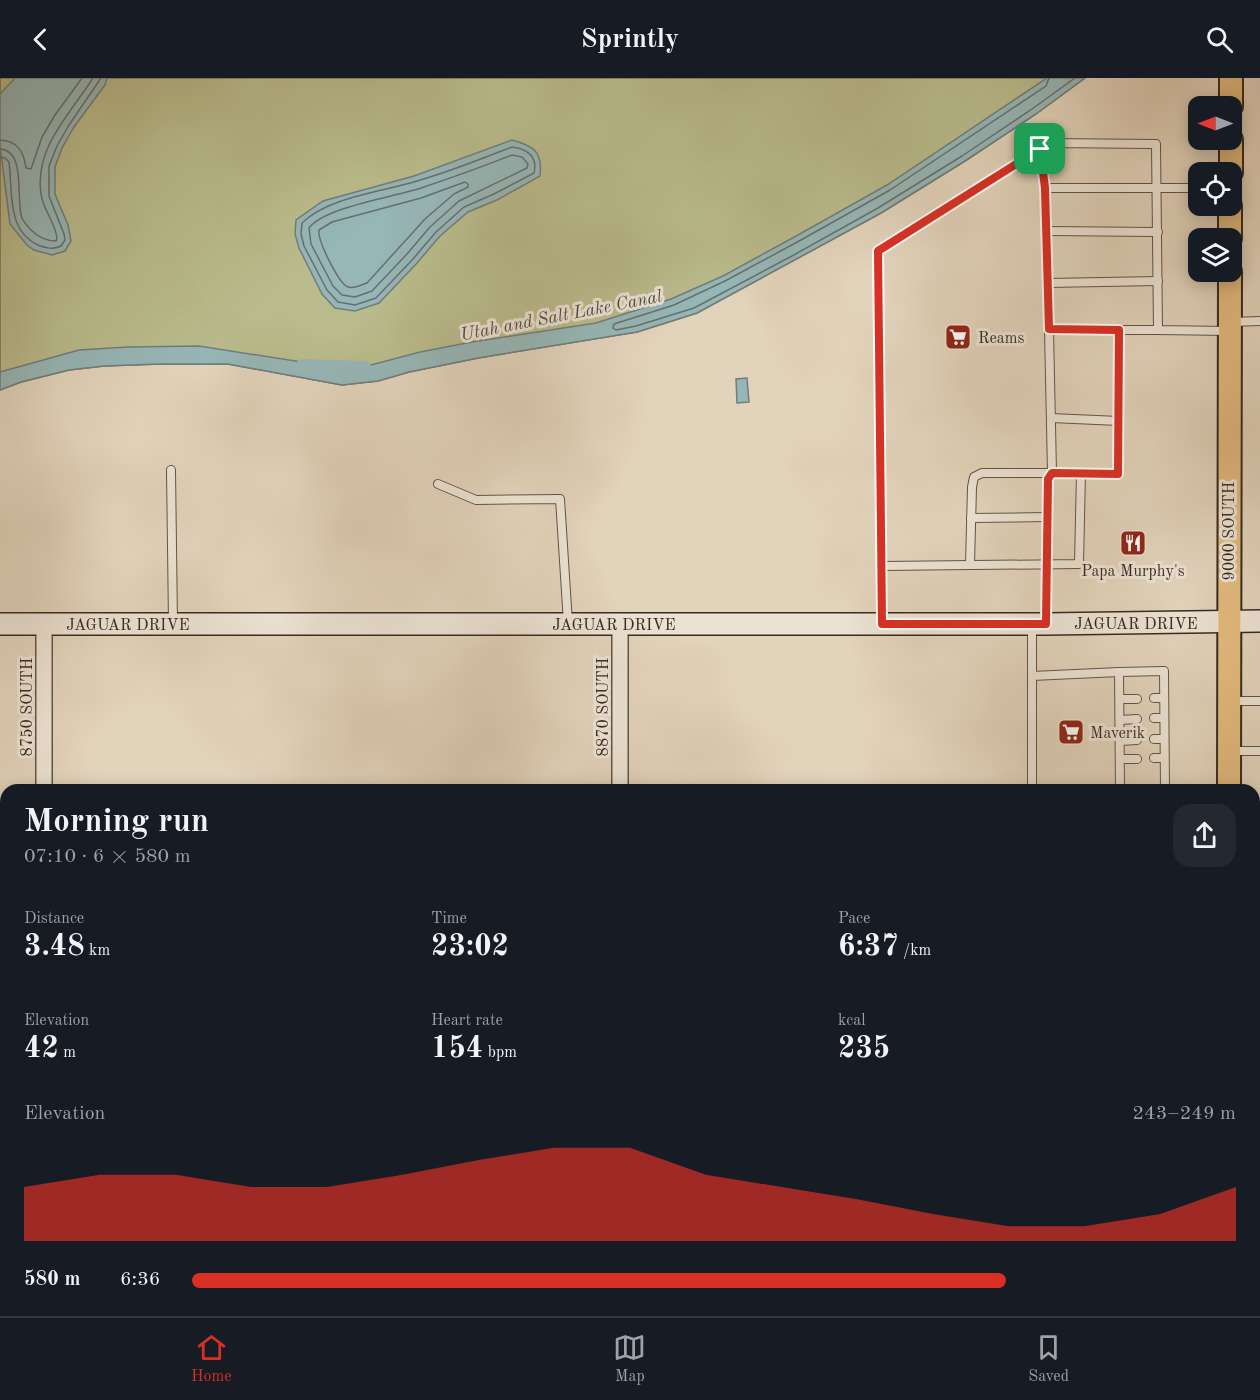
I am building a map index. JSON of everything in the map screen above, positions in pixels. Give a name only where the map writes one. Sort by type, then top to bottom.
[{"type":"main road","points":[[1231,78],[1231,96]]},
{"type":"main road","name":"9000 SOUTH","points":[[1229,784],[1230,282]]},
{"type":"main road","name":"JAGUAR DRIVE","points":[[0,624],[1039,624],[1260,621]]},
{"type":"street","name":"8750 SOUTH","points":[[44,624],[44,784]]},
{"type":"street","name":"8870 SOUTH","points":[[620,624],[620,784]]},
{"type":"lane","points":[[882,624],[878,251],[1050,143],[1156,144],[1158,330]]},
{"type":"lane","points":[[1032,784],[1032,676],[1045,564],[1048,479],[1052,473],[1045,188],[1040,149]]},
{"type":"lane","points":[[1045,188],[1188,188]]},
{"type":"lane","points":[[1046,231],[1158,232]]},
{"type":"lane","points":[[1047,283],[1158,281]]},
{"type":"lane","points":[[1049,329],[1158,330],[1229,327],[1260,321]]},
{"type":"lane","points":[[970,565],[974,477],[982,473],[1118,474],[1119,330]]},
{"type":"lane","points":[[1051,418],[1119,421]]},
{"type":"lane","points":[[171,470],[173,624]]},
{"type":"lane","points":[[882,566],[1079,564],[1081,473]]},
{"type":"lane","points":[[438,484],[476,500],[560,499],[568,624]]},
{"type":"lane","points":[[971,518],[1047,517]]},
{"type":"lane","points":[[1032,676],[1164,671],[1164,784]]},
{"type":"lane","points":[[1119,672],[1120,784]]},
{"type":"lane","points":[[1154,698],[1164,698]]},
{"type":"lane","points":[[1120,699],[1137,699]]},
{"type":"lane","points":[[1228,701],[1260,701]]},
{"type":"lane","points":[[1154,718],[1164,718]]},
{"type":"lane","points":[[1120,720],[1137,719]]},
{"type":"lane","points":[[1154,739],[1164,739]]},
{"type":"lane","points":[[1120,741],[1137,740]]},
{"type":"lane","points":[[1229,751],[1260,751]]},
{"type":"lane","points":[[1154,758],[1164,758]]},
{"type":"lane","points":[[1120,759],[1137,759]]},
{"type":"green space","points":[[0,78],[1085,78],[965,161],[881,213],[697,313],[637,332],[478,358],[409,372],[378,381],[342,385],[228,364],[160,364],[69,370],[21,382],[0,390]]},
{"type":"water","points":[[15,78],[107,78],[105,85],[74,127],[62,148],[55,167],[55,194],[68,225],[71,241],[65,251],[52,255],[34,250],[27,245],[10,224],[0,146],[0,94]]},
{"type":"water","points":[[1047,78],[1085,78],[965,161],[881,213],[697,313],[637,332],[478,358],[409,372],[378,381],[342,385],[228,364],[160,364],[69,370],[21,382],[0,390],[0,372],[79,350],[199,346],[340,368],[371,365],[472,342],[596,323],[671,299],[723,276],[887,185]]},
{"type":"water","points":[[512,140],[535,151],[540,161],[540,176],[497,200],[468,212],[440,236],[379,303],[355,311],[335,308],[322,294],[299,248],[295,234],[296,220],[323,201],[414,176]]},
{"type":"water","points":[[747,378],[749,402],[737,403],[736,379]]},
{"type":"waterway","name":"Utah and Salt Lake Canal","points":[[303,367],[364,369]]},
{"type":"place","name":"Reams","points":[[958,337]]},
{"type":"place","name":"Papa Murphy's","points":[[1133,543]]},
{"type":"place","name":"Maverik","points":[[1071,732]]},
{"type":"route","points":[[1040,149],[1045,188],[1049,329],[1119,330],[1118,474],[1052,473],[1048,479],[1045,564],[1046,624],[882,624],[878,251],[1040,149]]}]
